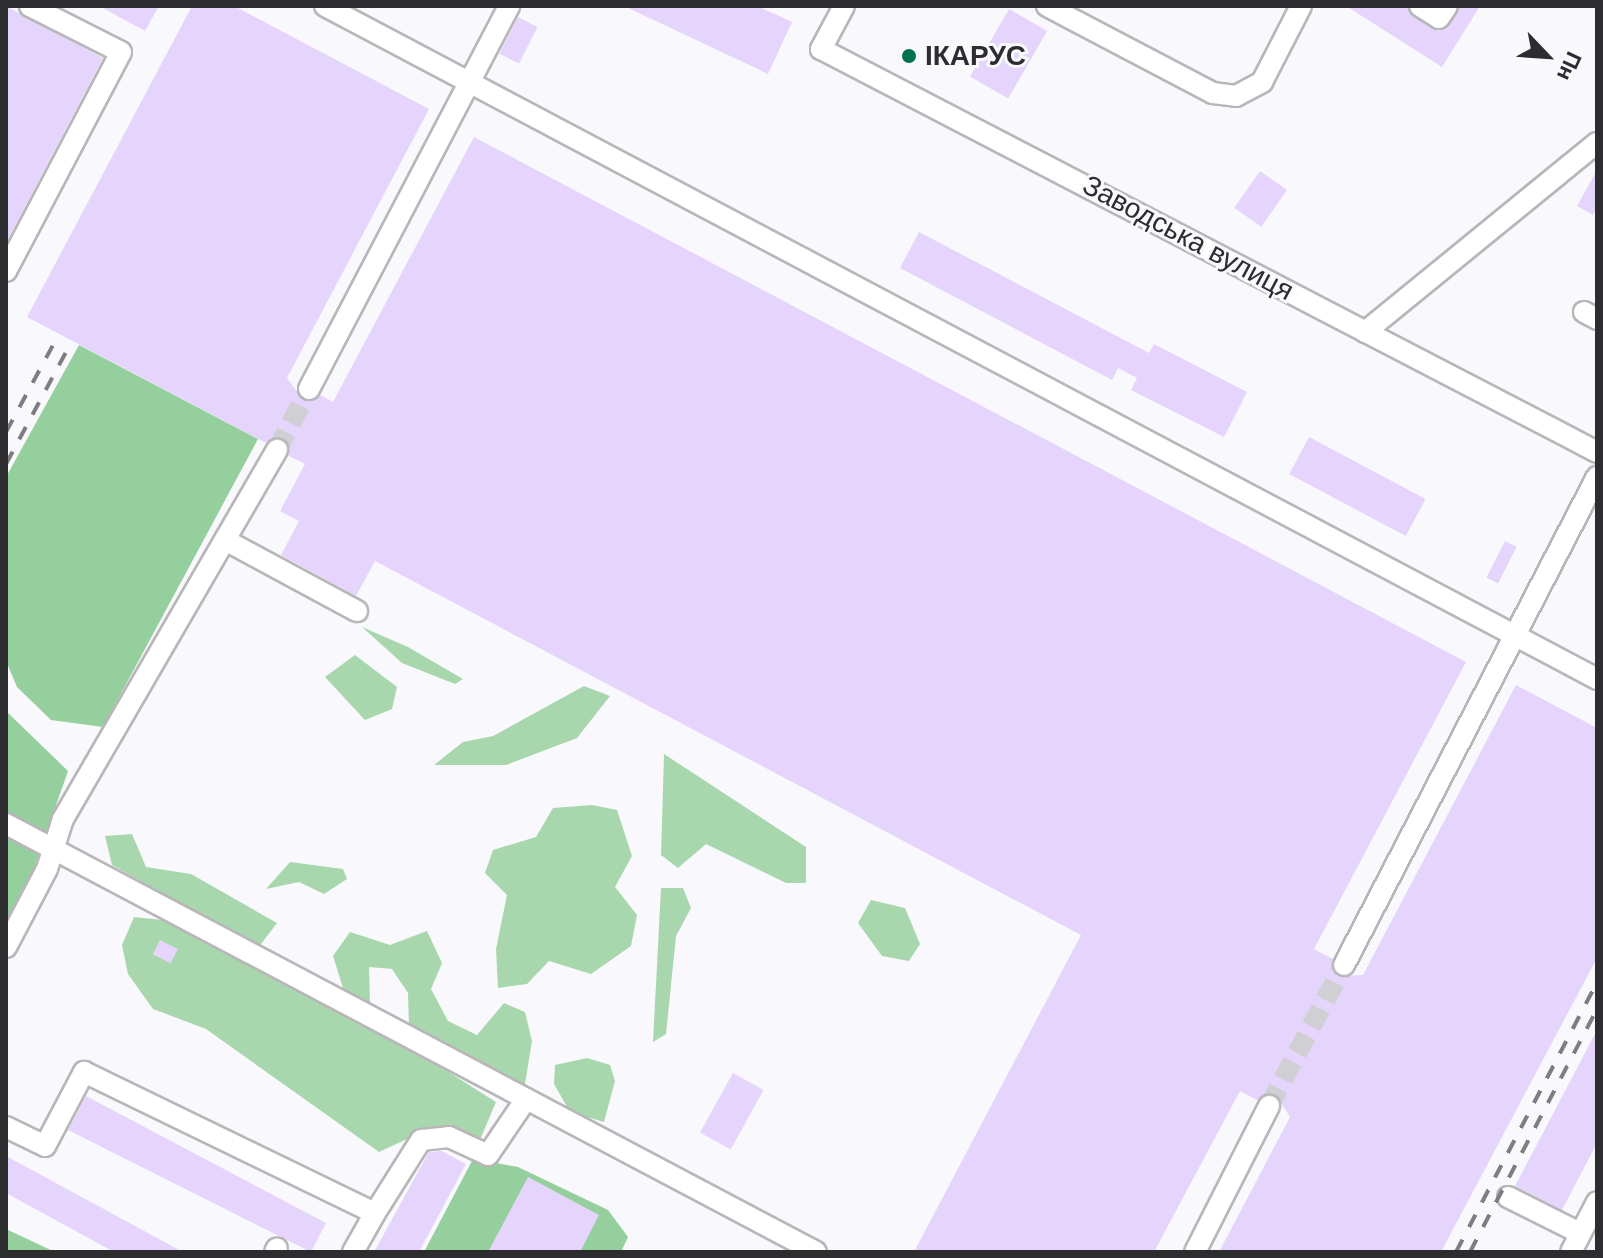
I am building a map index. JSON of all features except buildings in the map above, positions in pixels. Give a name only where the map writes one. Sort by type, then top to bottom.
[{"type":"street","points":[[6,271],[121,52],[30,6]]},
{"type":"street","points":[[325,6],[471,80],[1597,679]]},
{"type":"street","points":[[309,389],[509,6]]},
{"type":"street","name":"Заводська вулиця","points":[[844,6],[821,49],[1597,452]]},
{"type":"street","points":[[1047,6],[1213,93],[1236,96],[1262,82],[1301,6]]},
{"type":"street","points":[[1420,6],[1439,18],[1447,6]]},
{"type":"street","points":[[1365,332],[1597,143]]},
{"type":"street","points":[[6,947],[52,845],[277,450]]},
{"type":"street","points":[[1344,965],[1597,477]]},
{"type":"street","points":[[225,540],[357,611]]},
{"type":"street","points":[[6,824],[52,845],[816,1252]]},
{"type":"street","points":[[6,1127],[45,1146],[84,1072],[375,1213]]},
{"type":"street","points":[[353,1252],[421,1140],[449,1137],[488,1155],[526,1099]]},
{"type":"street","points":[[1195,1252],[1269,1106]]},
{"type":"street","points":[[1508,1197],[1580,1233]]},
{"type":"street","points":[[1571,1252],[1597,1202]]},
{"type":"green space","points":[[79,345],[258,439],[103,727],[51,720],[17,687],[6,661],[6,477]]},
{"type":"green space","points":[[362,627],[408,647],[463,679],[455,684],[402,663]]},
{"type":"green space","points":[[355,655],[397,687],[392,709],[365,720],[325,677]]},
{"type":"green space","points":[[584,686],[610,696],[577,738],[506,765],[434,765],[463,742],[493,736]]},
{"type":"green space","points":[[6,711],[68,771],[34,868],[6,922]]},
{"type":"green space","points":[[664,754],[806,847],[806,883],[786,883],[706,844],[678,868],[661,855]]},
{"type":"green space","points":[[592,805],[617,810],[632,856],[615,887],[637,915],[631,946],[591,974],[549,961],[527,984],[498,988],[496,949],[507,895],[485,873],[493,850],[536,837],[553,808]]},
{"type":"green space","points":[[132,834],[146,867],[191,874],[277,923],[258,948],[112,865],[105,836]]},
{"type":"green space","points":[[290,862],[343,869],[347,879],[324,894],[299,882],[266,889]]},
{"type":"green space","points":[[661,888],[683,888],[691,908],[676,936],[666,1034],[653,1042]]},
{"type":"green space","points":[[871,900],[905,908],[920,944],[909,961],[882,956],[858,923]]},
{"type":"green space","points":[[134,917],[163,920],[404,1044],[496,1102],[480,1140],[433,1127],[379,1152],[206,1029],[153,1009],[128,974],[122,945]]},
{"type":"green space","points":[[427,931],[442,963],[431,989],[448,1021],[477,1035],[504,1003],[525,1012],[532,1041],[525,1084],[511,1084],[409,1026],[408,993],[392,969],[369,967],[370,1004],[343,988],[333,956],[350,932],[390,945]]},
{"type":"green space","points":[[587,1058],[610,1065],[615,1081],[604,1122],[570,1112],[554,1084],[555,1065]]},
{"type":"green space","points":[[473,1159],[518,1167],[608,1210],[628,1237],[621,1252],[424,1252]]},
{"type":"green space","points":[[6,1229],[55,1252],[8,1252]]},
{"type":"tunnel","points":[[277,450],[309,389]]},
{"type":"tunnel","points":[[1269,1106],[1344,965]]},
{"type":"railway","points":[[6,432],[59,334]]},
{"type":"railway","points":[[6,464],[72,341]]},
{"type":"railway","points":[[1456,1252],[1597,982]]},
{"type":"railway","points":[[1470,1252],[1597,1009]]},
{"type":"place","name":"ІКАРУС","points":[[909,56]]}]
